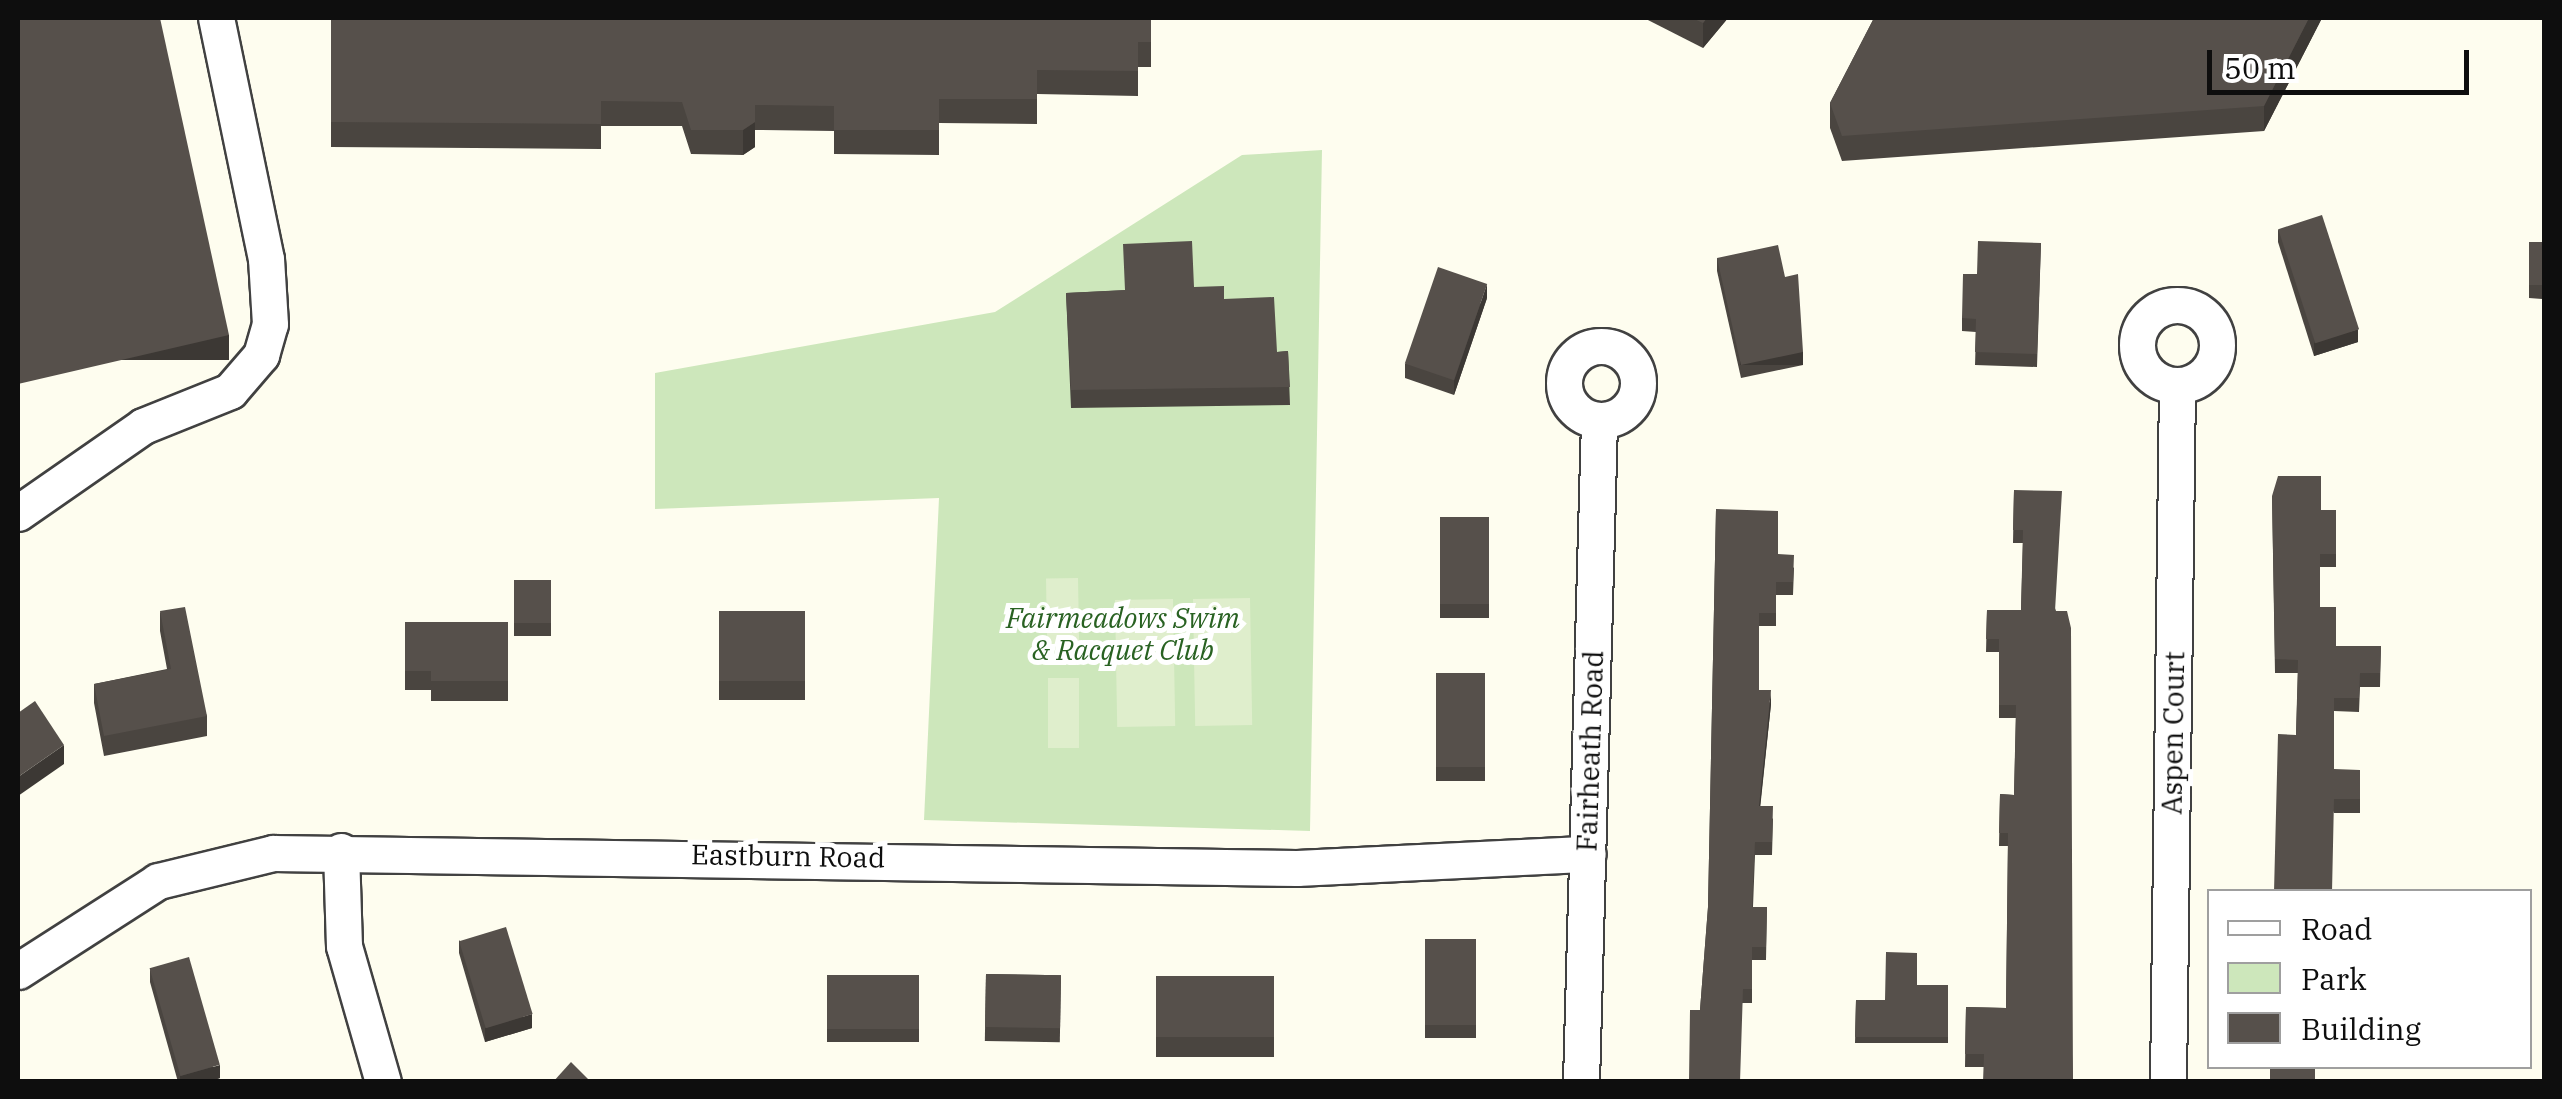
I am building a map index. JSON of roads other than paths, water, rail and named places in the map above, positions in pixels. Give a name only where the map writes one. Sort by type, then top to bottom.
[{"type":"street","points":[[18,513],[143,426],[240,384],[267,341],[268,282],[216,18]]},
{"type":"street","name":"Aspen Court","points":[[2168,1082],[2177,385]]},
{"type":"street","name":"Fairheath Road","points":[[1581,1082],[1600,420]]},
{"type":"street","points":[[341,851],[344,946],[382,1082]]},
{"type":"street","name":"Eastburn Road","points":[[18,971],[158,881],[215,862],[341,851],[1296,868],[1588,854]]},
{"type":"park label","name":"Fairmeadows Swim & Racquet Club","points":[[1123,634]]}]
